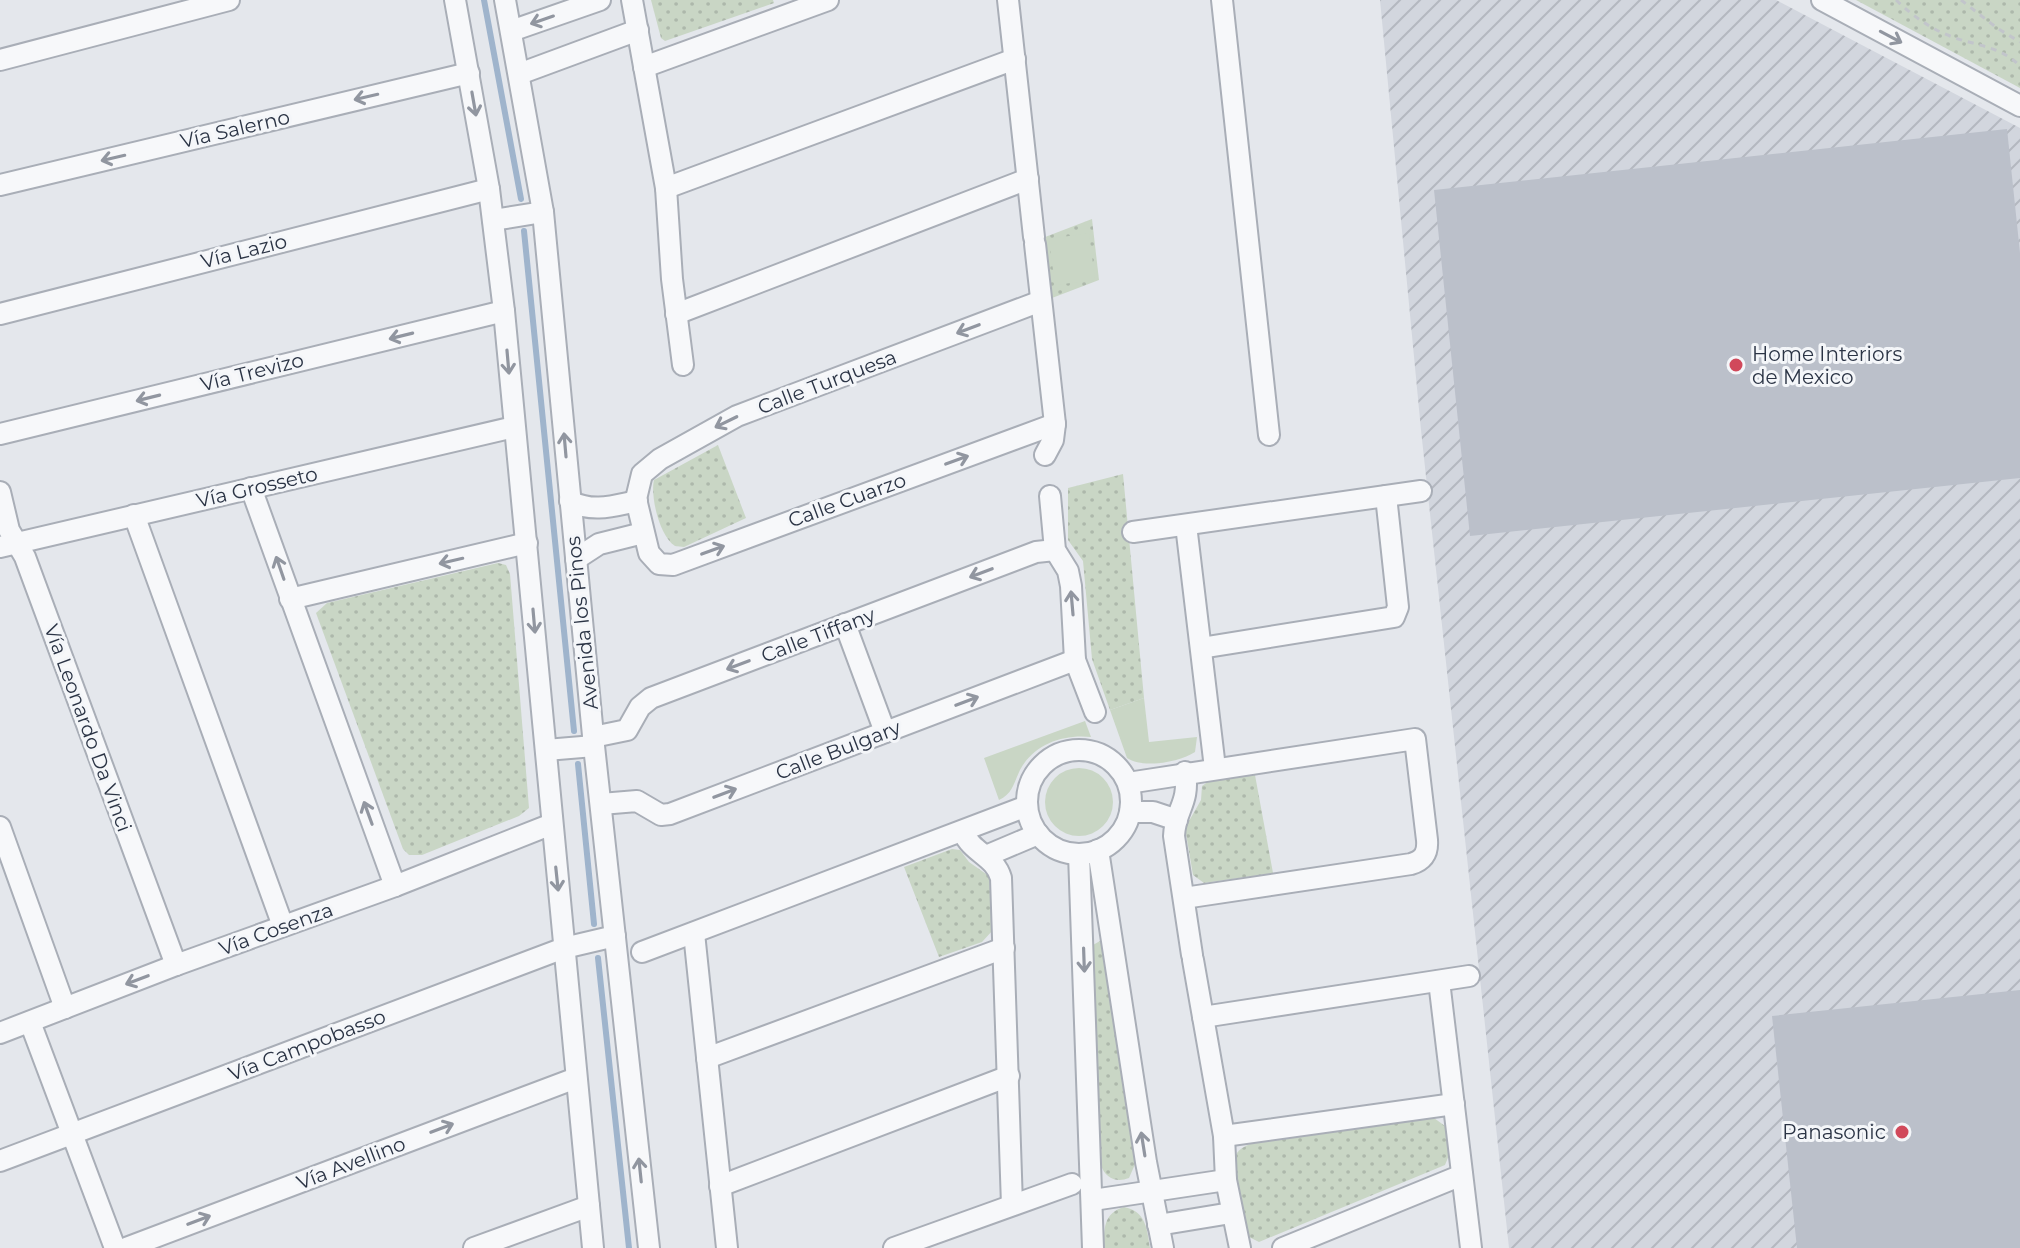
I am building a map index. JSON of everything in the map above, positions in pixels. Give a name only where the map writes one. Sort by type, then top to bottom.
[{"type":"street","points":[[0,60],[229,0]]},
{"type":"street","points":[[455,0],[489,189],[504,311],[593,1248]]},
{"type":"street","name":"Avenida los Pinos","points":[[505,0],[543,212],[594,741],[649,1248]]},
{"type":"street","points":[[511,31],[600,0]]},
{"type":"street","points":[[632,0],[666,188],[683,365]]},
{"type":"street","points":[[644,67],[828,0]]},
{"type":"street","points":[[1008,0],[1055,424],[1053,440],[1045,455]]},
{"type":"street","points":[[1222,0],[1269,435]]},
{"type":"street","points":[[1822,0],[2020,106]]},
{"type":"street","points":[[519,74],[638,30]]},
{"type":"street","points":[[666,188],[1015,59]]},
{"type":"street","name":"Vía Salerno","points":[[0,185],[469,73]]},
{"type":"street","points":[[676,314],[1028,179]]},
{"type":"street","name":"Vía Lazio","points":[[0,314],[489,189]]},
{"type":"street","points":[[493,220],[543,212]]},
{"type":"street","name":"Calle Turquesa","points":[[636,497],[640,478],[645,471],[727,420],[1041,301]]},
{"type":"street","name":"Vía Trevizo","points":[[0,434],[504,311]]},
{"type":"street","name":"Calle Cuarzo","points":[[645,540],[654,561],[673,565],[1055,424]]},
{"type":"street","name":"Vía Grosseto","points":[[8,545],[514,427]]},
{"type":"street","points":[[251,488],[395,886]]},
{"type":"street","points":[[1133,532],[1421,491]]},
{"type":"street","name":"Vía Leonardo Da Vinci","points":[[0,492],[9,530],[8,545],[25,557],[176,965]]},
{"type":"street","points":[[1050,496],[1055,550],[1068,571],[1071,586],[1075,660],[1095,712]]},
{"type":"street","points":[[1201,648],[1388,620],[1397,615],[1398,599],[1386,496]]},
{"type":"street","points":[[570,501],[589,509],[636,497],[645,540],[599,544],[576,559]]},
{"type":"street","points":[[134,515],[283,926]]},
{"type":"street","points":[[1186,525],[1215,768]]},
{"type":"street","points":[[290,599],[527,543]]},
{"type":"street","name":"Calle Tiffany","points":[[546,750],[594,741],[627,730],[640,707],[651,698],[1036,552],[1055,550]]},
{"type":"street","points":[[845,624],[885,732]]},
{"type":"street","name":"Calle Bulgary","points":[[601,804],[637,801],[661,815],[670,814],[1075,660]]},
{"type":"street","points":[[1128,783],[1415,739],[1426,854],[1411,864],[1184,898]]},
{"type":"street","points":[[1075,750],[1092,751],[1107,758],[1128,783],[1130,812],[1124,828],[1113,841],[1088,852],[1063,851],[1049,845],[1031,821],[1027,806],[1028,790],[1040,769],[1059,754],[1075,750]]},
{"type":"street","points":[[1185,772],[1187,793],[1174,836],[1224,1136],[1231,1213],[1240,1248]]},
{"type":"street","points":[[642,952],[1027,806]]},
{"type":"street","points":[[1130,812],[1153,812],[1177,820]]},
{"type":"street","name":"Vía Cosenza","points":[[0,1033],[552,824]]},
{"type":"street","points":[[0,827],[65,1008]]},
{"type":"street","points":[[963,832],[972,848],[997,865],[1001,878],[1012,1205]]},
{"type":"street","points":[[986,856],[1038,834]]},
{"type":"street","points":[[1088,852],[1106,903],[1151,1193],[1163,1248]]},
{"type":"street","points":[[1088,852],[1081,906],[1093,1248]]},
{"type":"street","points":[[1081,906],[1106,903]]},
{"type":"street","points":[[694,933],[727,1248]]},
{"type":"street","name":"Vía Campobasso","points":[[0,1161],[564,948],[615,936]]},
{"type":"street","points":[[707,1058],[1004,948]]},
{"type":"street","points":[[1203,1017],[1469,976]]},
{"type":"street","points":[[1439,981],[1471,1248]]},
{"type":"street","points":[[30,1022],[115,1248]]},
{"type":"street","points":[[720,1186],[1009,1076]]},
{"type":"street","name":"Vía Avellino","points":[[126,1248],[576,1078]]},
{"type":"street","points":[[1224,1136],[1454,1104]]},
{"type":"street","points":[[1283,1248],[1462,1175]]},
{"type":"street","points":[[1093,1200],[1226,1180]]},
{"type":"street","points":[[894,1248],[1072,1184]]},
{"type":"street","points":[[474,1248],[589,1206]]},
{"type":"street","points":[[1158,1225],[1231,1213]]},
{"type":"path","points":[[1896,0],[1928,26],[1953,37],[1988,45],[2020,66]]},
{"type":"path","points":[[1961,0],[2020,42]]},
{"type":"shaded area","points":[[1380,0],[1776,0],[2020,128],[2020,1248],[1509,1248],[1421,430]]},
{"type":"green space","points":[[651,0],[773,0],[774,3],[665,41],[661,38]]},
{"type":"green space","points":[[1856,0],[2020,0],[2020,88]]},
{"type":"green space","points":[[1092,219],[1099,280],[1052,298],[1040,239]]},
{"type":"green space","points":[[1089,233],[1095,280],[1055,285],[1049,239]]},
{"type":"green space","points":[[718,445],[746,518],[684,547],[675,546],[665,534],[657,516],[654,480]]},
{"type":"green space","points":[[1123,474],[1144,698],[1110,710],[1092,659],[1083,561],[1068,540],[1068,488]]},
{"type":"green space","points":[[498,563],[506,565],[510,574],[529,808],[519,816],[422,855],[409,855],[403,849],[316,613],[327,603]]},
{"type":"green space","points":[[1144,698],[1149,742],[1197,737],[1195,752],[1161,763],[1142,763],[1127,758],[1110,710]]},
{"type":"green space","points":[[1085,721],[1091,737],[1060,739],[1041,747],[1026,761],[1010,791],[999,800],[984,758]]},
{"type":"green space","points":[[1086,768],[1107,783],[1113,802],[1111,815],[1103,826],[1086,836],[1072,836],[1055,826],[1047,815],[1045,795],[1055,778],[1066,770]]},
{"type":"green space","points":[[1255,775],[1273,873],[1204,883],[1193,875],[1185,828],[1201,800],[1202,786],[1209,781]]},
{"type":"green space","points":[[952,849],[960,850],[969,862],[989,876],[993,930],[982,942],[939,957],[904,867]]},
{"type":"green space","points":[[1100,941],[1103,944],[1136,1162],[1129,1178],[1120,1180],[1108,1176],[1101,1165],[1093,945]]},
{"type":"green space","points":[[1434,1118],[1445,1126],[1449,1155],[1445,1165],[1259,1242],[1249,1237],[1234,1161],[1242,1148],[1250,1144]]},
{"type":"green space","points":[[1124,1207],[1141,1217],[1150,1248],[1104,1248],[1108,1218]]},
{"type":"building","name":"Home Interiors de Mexico","points":[[2007,129],[2020,253],[2020,478],[1470,536],[1434,190]]},
{"type":"building","name":"Panasonic","points":[[2020,990],[2020,1248],[1797,1248],[1772,1016]]},
{"type":"waterway","points":[[484,0],[521,199]]},
{"type":"waterway","points":[[524,231],[574,731]]},
{"type":"waterway","points":[[578,764],[594,924]]},
{"type":"waterway","points":[[598,958],[629,1248]]},
{"type":"place","name":"Home Interiors de Mexico","points":[[1736,365]]},
{"type":"place","name":"Panasonic","points":[[1902,1132]]}]
